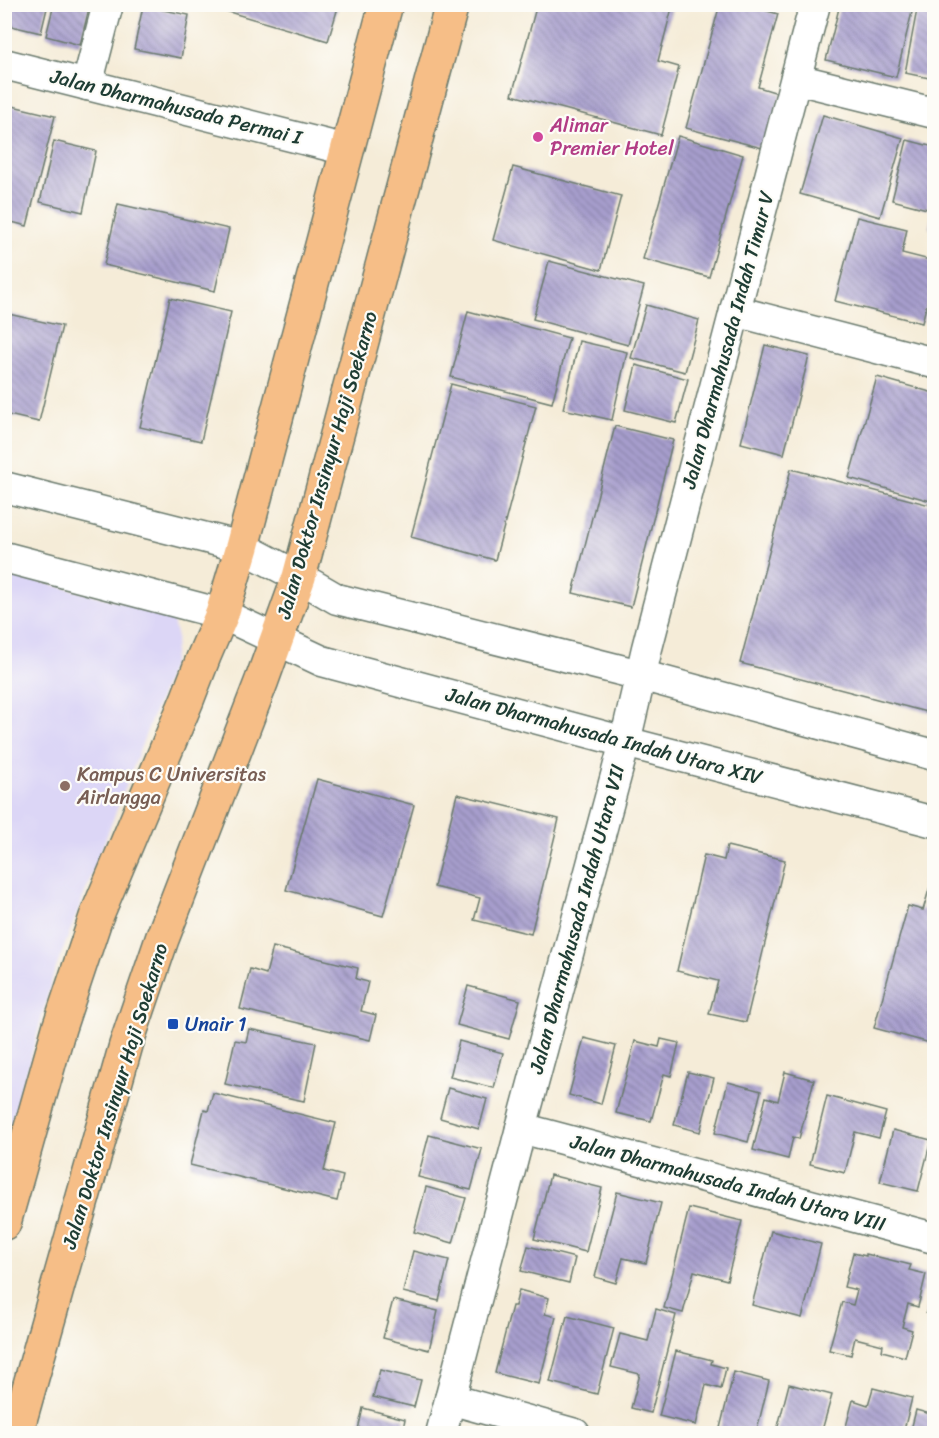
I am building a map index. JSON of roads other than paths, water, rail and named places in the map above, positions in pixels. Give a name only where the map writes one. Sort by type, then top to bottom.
[{"type":"main road","points":[[4,1223],[58,1028],[96,917],[222,614],[242,547],[386,4]]},
{"type":"main road","name":"Jalan Doktor Insinyur Haji Soekarno","points":[[16,1434],[126,1045],[162,939],[258,691],[299,577],[452,4]]},
{"type":"street","points":[[87,85],[108,4]]},
{"type":"street","name":"Jalan Dharmahusada Indah Timur V","points":[[640,675],[815,4]]},
{"type":"street","name":"Jalan Dharmahusada Permai I","points":[[4,64],[347,150]]},
{"type":"street","points":[[796,79],[934,113]]},
{"type":"street","points":[[735,311],[934,363]]},
{"type":"street","points":[[4,487],[242,547],[337,599],[640,675],[934,755]]},
{"type":"street","name":"Jalan Dharmahusada Indah Utara XIV","points":[[4,557],[222,614],[322,661],[934,822]]},
{"type":"street","name":"Jalan Dharmahusada Indah Utara VII","points":[[441,1434],[625,742],[640,675]]},
{"type":"street","name":"Jalan Dharmahusada Indah Utara VIII","points":[[521,1128],[934,1238]]},
{"type":"street","points":[[450,1399],[575,1434]]},
{"type":"place","name":"Alimar Premier Hotel","points":[[538,137]]},
{"type":"place","name":"Kampus C Universitas Airlangga","points":[[65,786]]},
{"type":"place","name":"Unair 1","points":[[173,1024]]}]
